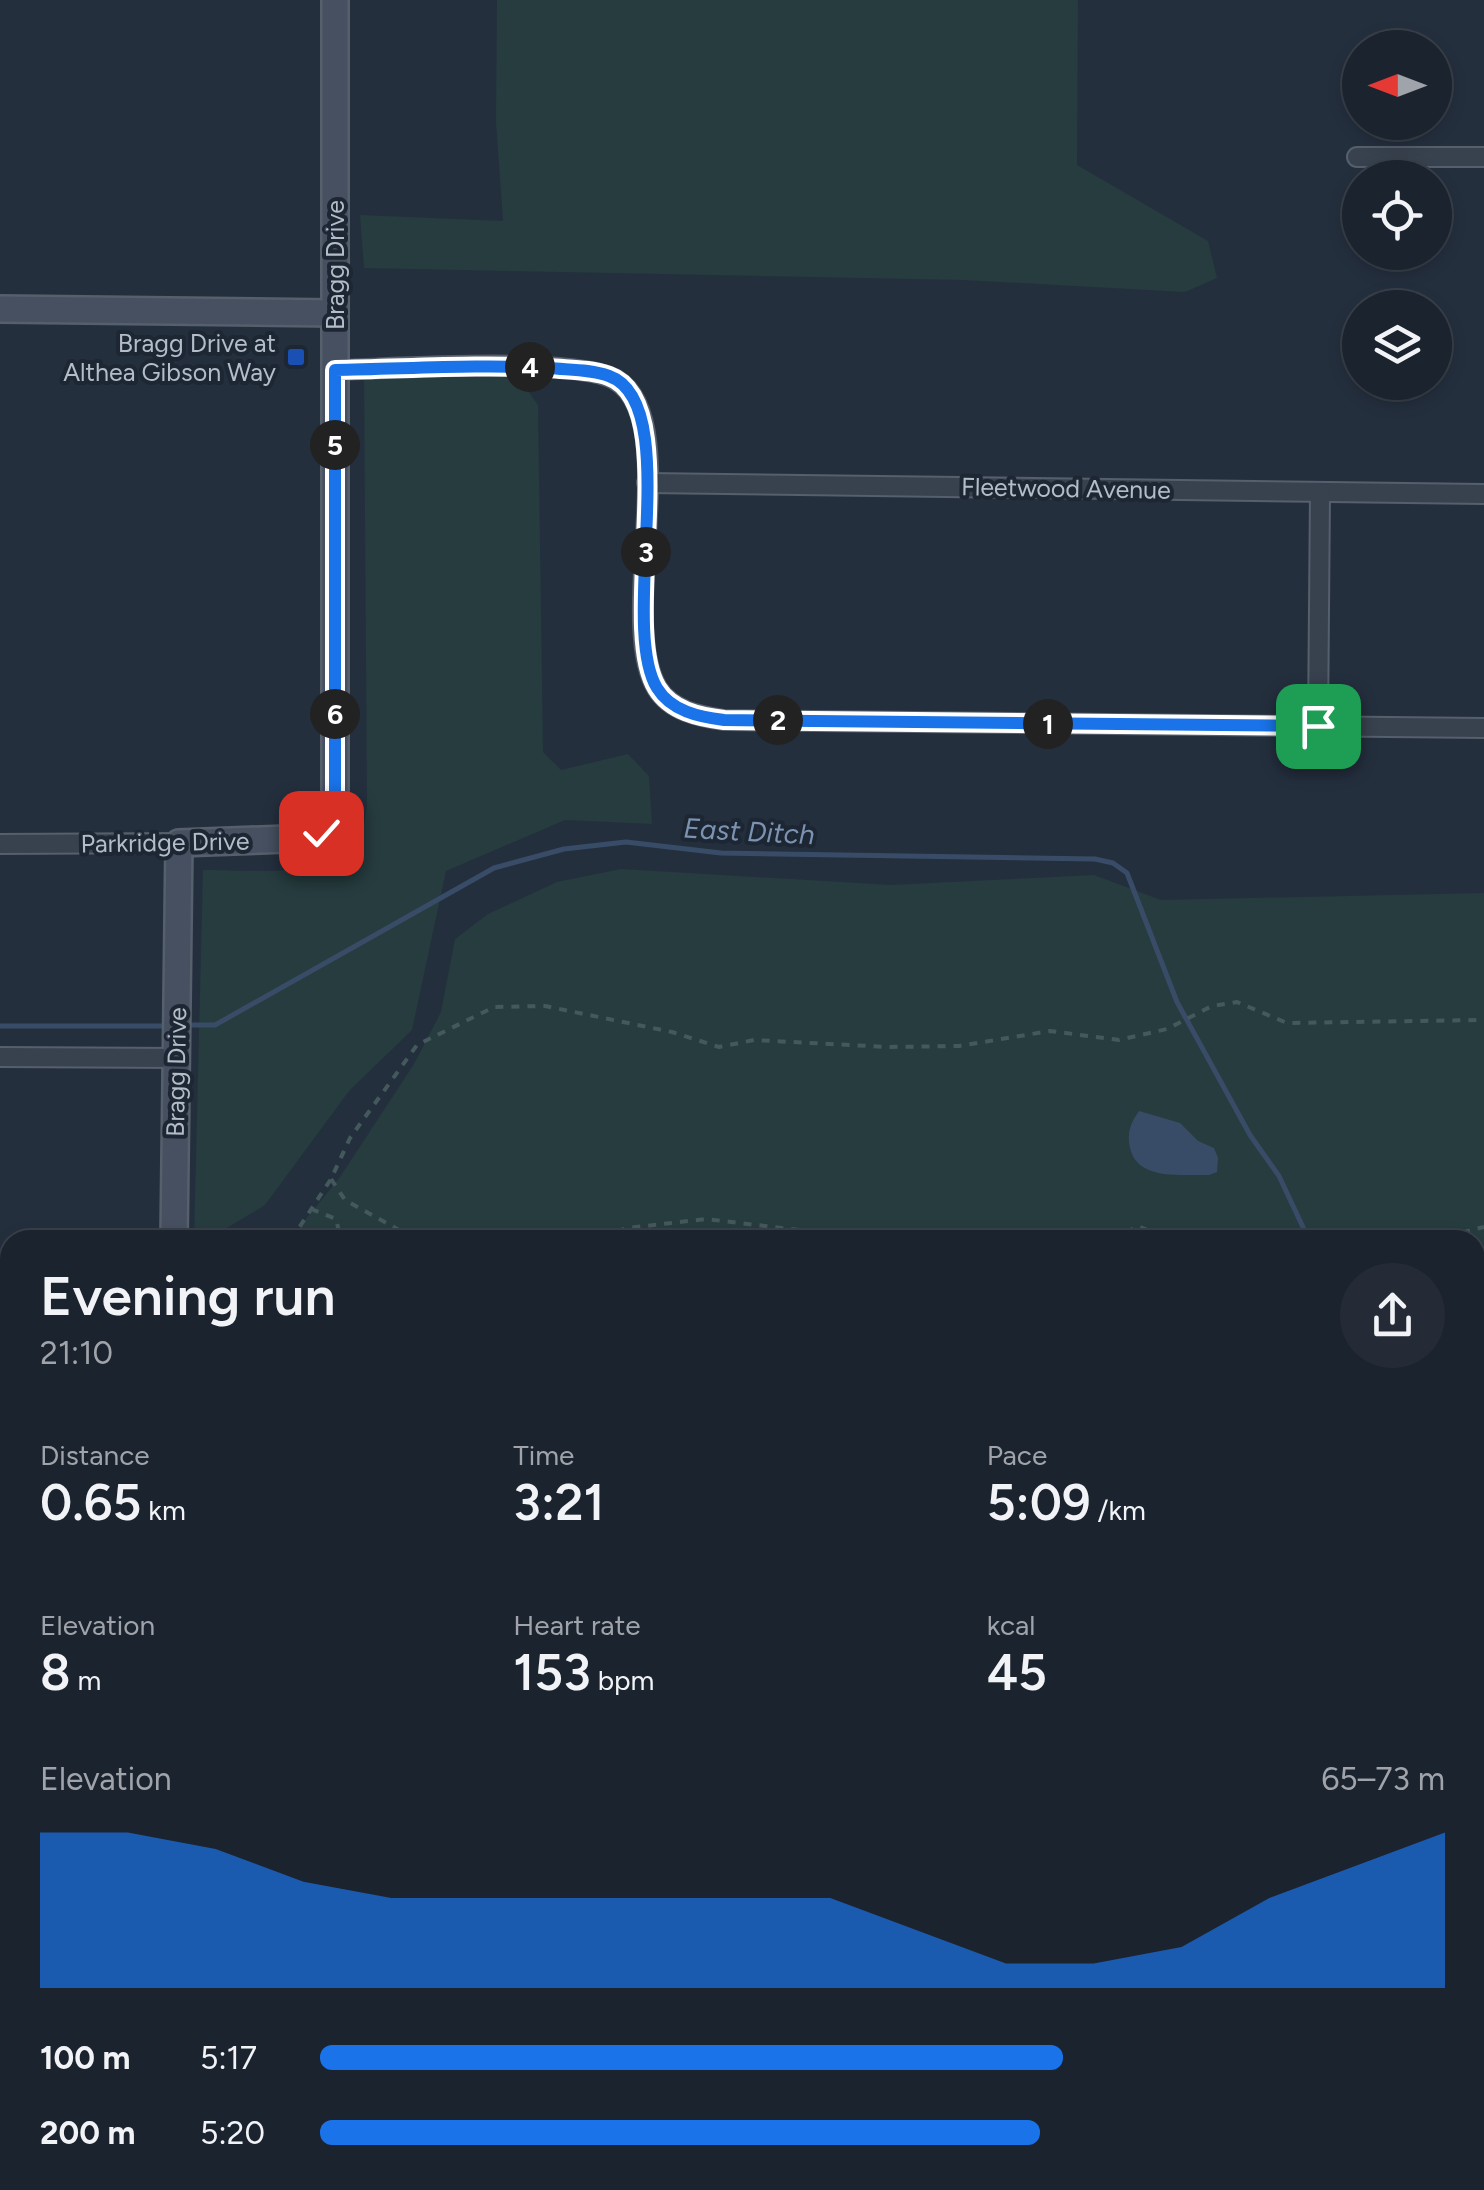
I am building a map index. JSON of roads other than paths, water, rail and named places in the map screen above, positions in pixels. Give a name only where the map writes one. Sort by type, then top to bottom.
[{"type":"street","name":"Bragg Drive","points":[[326,827],[335,809],[334,0]]},
{"type":"street","points":[[1356,157],[1484,157]]},
{"type":"street","points":[[0,309],[335,313]]},
{"type":"street","points":[[335,370],[520,366],[583,370],[610,376],[629,389],[642,417],[647,483],[644,649],[648,669],[665,698],[685,711],[724,720],[1484,728]]},
{"type":"street","name":"Fleetwood Avenue","points":[[647,483],[1484,494]]},
{"type":"street","points":[[1318,726],[1320,492]]},
{"type":"street","name":"Parkridge Drive","points":[[0,844],[299,840],[313,838],[326,827]]},
{"type":"street","name":"Bragg Drive","points":[[174,1230],[179,843]]},
{"type":"street","points":[[0,1057],[177,1049]]},
{"type":"water","points":[[1139,1111],[1180,1123],[1198,1141],[1214,1148],[1217,1172],[1172,1175],[1139,1164],[1132,1155],[1129,1137]]},
{"type":"waterway","name":"East Ditch","points":[[183,1025],[215,1025],[494,868],[564,849],[626,842],[721,853],[1095,859],[1113,863],[1127,873],[1177,1002],[1250,1135],[1279,1176],[1304,1230]]},
{"type":"waterway","name":"East Ditch","points":[[0,1026],[167,1026]]},
{"type":"place","name":"Bragg Drive at Althea Gibson Way","points":[[296,357]]}]
